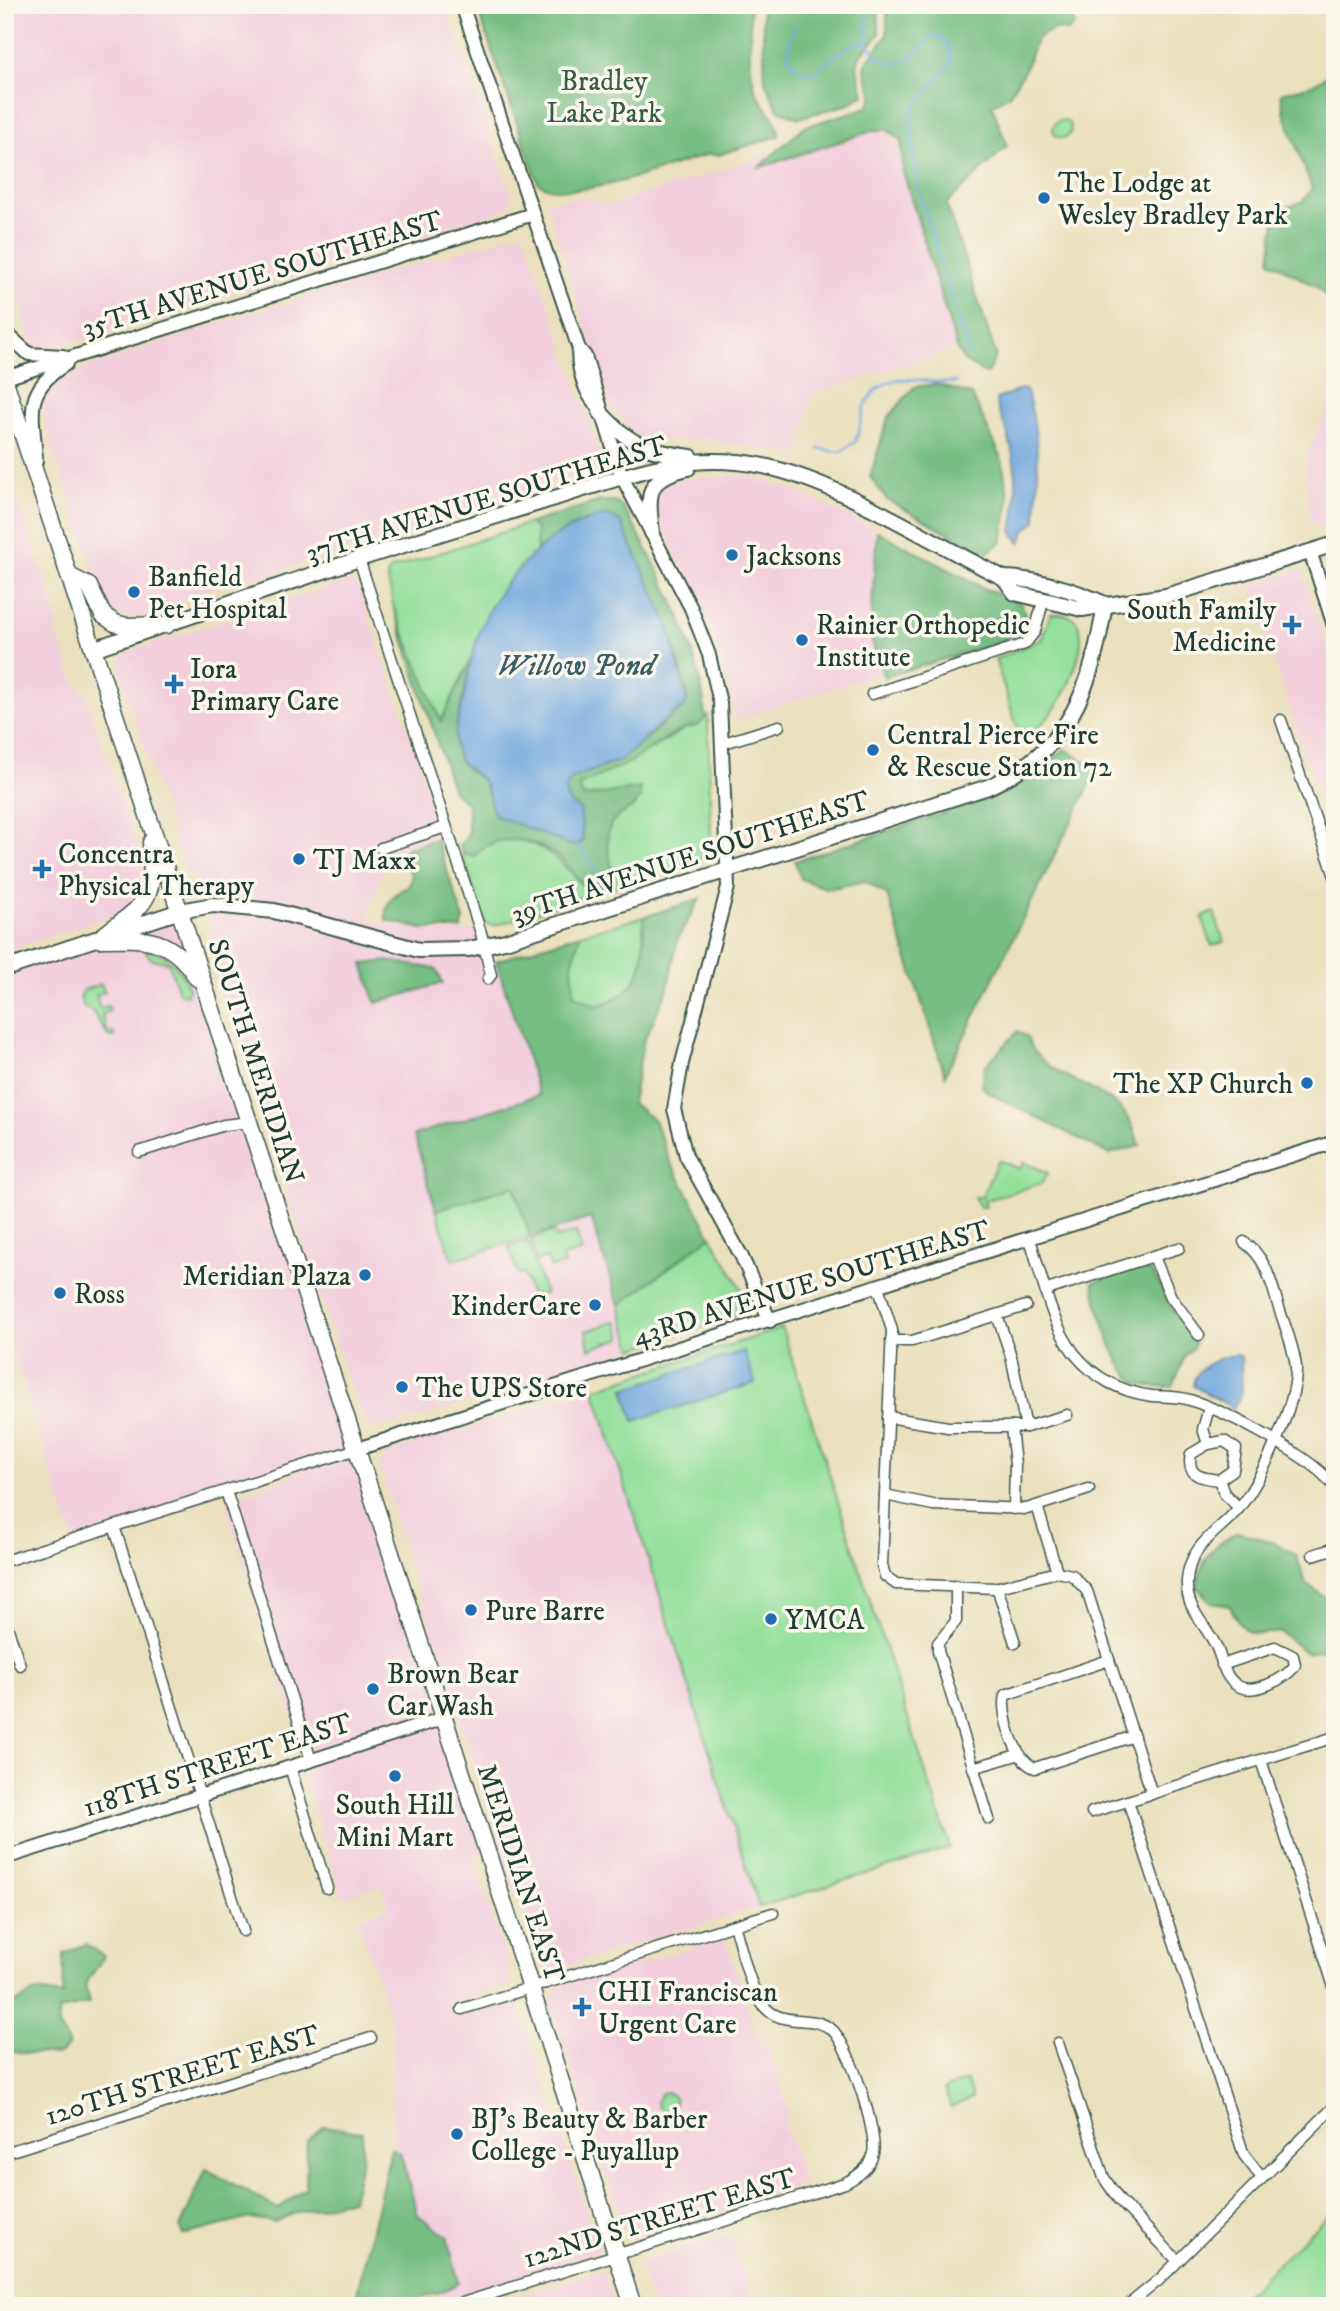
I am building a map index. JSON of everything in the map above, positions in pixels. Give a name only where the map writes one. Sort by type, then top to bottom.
[{"type":"main road","name":"SOUTH MERIDIAN","points":[[5,379],[444,1718]]},
{"type":"main road","points":[[599,409],[618,432],[641,448],[720,461]]},
{"type":"main road","points":[[652,533],[648,497],[657,481],[681,470],[720,461]]},
{"type":"main road","name":"37TH AVENUE SOUTHEAST","points":[[93,649],[359,559],[622,477],[663,466],[720,461],[758,465],[815,482],[1004,578],[1023,579],[1083,594],[1105,604]]},
{"type":"main road","points":[[1043,602],[1082,609],[1167,596],[1335,544]]},
{"type":"main road","points":[[69,576],[89,586],[103,615],[115,623],[126,626],[167,625]]},
{"type":"main road","name":"37TH AVENUE SOUTHEAST","points":[[1004,578],[1015,593],[1043,602]]},
{"type":"main road","name":"39TH AVENUE SOUTHEAST","points":[[5,969],[180,911],[213,905],[250,906],[403,947],[452,951],[484,946],[988,787],[1027,765],[1063,730],[1086,690],[1105,604]]},
{"type":"main road","points":[[100,939],[137,909],[150,893],[153,870],[150,819]]},
{"type":"main road","points":[[100,939],[147,938],[167,946],[184,960],[210,1000]]},
{"type":"main road","name":"MERIDIAN EAST","points":[[444,1718],[633,2306]]},
{"type":"street","points":[[462,5],[579,349],[585,356],[600,399],[599,409],[622,477],[691,608],[709,655],[720,703],[724,743],[729,869],[724,909],[676,1091],[676,1125],[694,1173],[741,1255],[770,1321]]},
{"type":"street","name":"35TH AVENUE SOUTHEAST","points":[[5,379],[533,214]]},
{"type":"street","points":[[5,332],[29,354],[81,355]]},
{"type":"street","points":[[36,475],[33,401],[36,389],[45,378],[81,355]]},
{"type":"street","points":[[1310,551],[1335,629]]},
{"type":"street","points":[[359,559],[484,946],[491,975],[488,979]]},
{"type":"street","points":[[872,694],[1025,644],[1035,631],[1043,602]]},
{"type":"street","points":[[1281,720],[1335,876]]},
{"type":"street","points":[[724,743],[779,726]]},
{"type":"street","points":[[381,848],[446,827]]},
{"type":"street","points":[[139,1152],[224,1125],[250,1122]]},
{"type":"street","name":"43RD AVENUE SOUTHEAST","points":[[357,1449],[1335,1142]]},
{"type":"street","points":[[1030,1239],[1065,1340],[1095,1374],[1124,1390],[1190,1400],[1209,1408],[1314,1464],[1335,1488]]},
{"type":"street","points":[[1222,1665],[1275,1647],[1293,1656],[1295,1665],[1285,1678],[1255,1686],[1235,1685],[1222,1665],[1216,1646],[1194,1613],[1187,1579],[1200,1544],[1239,1508],[1274,1441],[1294,1390],[1294,1355],[1263,1260],[1244,1242]]},
{"type":"street","points":[[1047,1290],[1179,1248]]},
{"type":"street","points":[[1154,1257],[1171,1297],[1199,1335]]},
{"type":"street","points":[[878,1286],[892,1330],[882,1565],[886,1576],[896,1584],[997,1587],[1057,1572],[1072,1575],[1087,1591],[1152,1794]]},
{"type":"street","points":[[891,1341],[912,1340],[1026,1306]]},
{"type":"street","points":[[997,1315],[1011,1356],[1026,1427]]},
{"type":"street","points":[[1208,1444],[1203,1429],[1209,1408]]},
{"type":"street","points":[[888,1417],[948,1427],[1026,1427],[1067,1415]]},
{"type":"street","points":[[1011,1427],[1016,1465],[1014,1509]]},
{"type":"street","points":[[1224,1441],[1236,1449],[1233,1470],[1219,1480],[1201,1478],[1194,1474],[1189,1464],[1191,1454],[1208,1444],[1224,1441]]},
{"type":"street","points":[[5,1561],[357,1449]]},
{"type":"street","points":[[1219,1480],[1224,1493],[1239,1508]]},
{"type":"street","points":[[885,1495],[933,1505],[1014,1509],[1037,1506],[1089,1489]]},
{"type":"street","points":[[226,1491],[311,1760]]},
{"type":"street","points":[[1037,1506],[1057,1572]]},
{"type":"street","points":[[114,1526],[243,1931]]},
{"type":"street","points":[[1313,1555],[1335,1548]]},
{"type":"street","points":[[956,1586],[956,1621],[938,1643],[938,1651],[989,1819]]},
{"type":"street","points":[[997,1587],[1015,1643]]},
{"type":"street","points":[[5,1620],[20,1665]]},
{"type":"street","points":[[1109,1660],[1005,1695],[1002,1704],[1017,1755],[1034,1768],[1133,1736]]},
{"type":"street","name":"118TH STREET EAST","points":[[5,1858],[444,1718]]},
{"type":"street","points":[[1092,1812],[1335,1737]]},
{"type":"street","points":[[973,1768],[1017,1755]]},
{"type":"street","points":[[1261,1760],[1335,1990]]},
{"type":"street","points":[[290,1767],[327,1888]]},
{"type":"street","points":[[1128,1801],[1244,2155],[1262,2178]]},
{"type":"street","points":[[461,2009],[774,1913]]},
{"type":"street","name":"122ND STREET EAST","points":[[453,2306],[845,2183],[863,2171],[871,2160],[873,2130],[841,2039],[819,2023],[786,2020],[770,2012],[760,1999],[734,1925]]},
{"type":"street","name":"120TH STREET EAST","points":[[5,2154],[371,2038]]},
{"type":"street","points":[[1058,2043],[1104,2178],[1119,2200],[1178,2261]]},
{"type":"street","points":[[1127,2306],[1178,2261],[1335,2106]]},
{"type":"shaded area","points":[[5,5],[445,5],[513,200],[506,209],[104,334],[39,350],[32,346],[24,313],[5,265]]},
{"type":"shaded area","points":[[888,118],[962,346],[812,394],[798,455],[704,439],[652,441],[634,434],[611,407],[546,201],[586,197],[607,206]]},
{"type":"shaded area","points":[[521,233],[526,238],[600,455],[591,470],[354,548],[242,582],[190,593],[179,602],[137,618],[122,616],[105,604],[47,432],[43,403],[51,384],[91,366],[210,326]]},
{"type":"shaded area","points":[[1335,389],[1335,523],[1318,527],[1309,516],[1306,458]]},
{"type":"shaded area","points":[[5,462],[58,621],[56,633],[75,683],[85,695],[145,871],[140,894],[125,911],[5,951]]},
{"type":"shaded area","points":[[747,475],[801,493],[877,531],[870,636],[882,672],[734,720],[724,665],[707,616],[665,533],[654,501],[663,485],[671,480]]},
{"type":"shaded area","points":[[1301,569],[1335,673],[1335,846],[1250,586]]},
{"type":"shaded area","points":[[346,582],[355,583],[360,591],[443,833],[390,852],[366,919],[436,933],[484,929],[539,1095],[452,1260],[591,1218],[633,1349],[396,1425],[379,1427],[369,1425],[365,1419],[346,1375],[207,942],[212,929],[205,889],[184,868],[120,672],[121,658],[132,650]]},
{"type":"shaded area","points":[[180,911],[487,1851],[473,1856],[513,1983],[450,2003],[456,2019],[516,1999],[600,2251],[442,2301],[399,2199],[393,2175],[394,2031],[358,1918],[389,1908],[382,1885],[342,1897],[299,1760],[305,1757],[225,1503],[342,1455],[73,1539],[5,1325],[5,969]]},
{"type":"shaded area","points":[[594,1389],[759,1907],[553,1969],[543,1962],[533,1928],[519,1903],[379,1467],[384,1455],[392,1451]]},
{"type":"shaded area","points":[[725,1938],[754,2029],[767,2044],[789,2113],[784,2122],[804,2185],[635,2237],[624,2229],[550,2003],[558,1987]]},
{"type":"shaded area","points":[[730,2234],[753,2306],[653,2306],[639,2263]]},
{"type":"shaded area","points":[[603,2270],[614,2306],[488,2306]]},
{"type":"green space","name":"Bradley Lake Park","points":[[476,5],[750,5],[750,57],[755,88],[776,123],[779,136],[597,187],[553,189],[538,183]]},
{"type":"green space","points":[[762,5],[878,5],[879,35],[859,57],[857,68],[864,94],[849,104],[799,118],[778,110],[765,81]]},
{"type":"green space","points":[[887,5],[1068,5],[1075,25],[1068,31],[1054,29],[1037,38],[1025,69],[1009,95],[992,105],[1007,146],[946,204],[996,355],[987,374],[964,361],[957,349],[903,171],[901,139],[887,130],[875,130],[758,168],[804,127],[868,107],[873,95],[865,71],[866,63],[887,35]]},
{"type":"green space","points":[[1335,71],[1335,285],[1327,298],[1317,287],[1270,261],[1276,211],[1302,202],[1312,189],[1284,112],[1281,93],[1312,85]]},
{"type":"green space","points":[[1062,120],[1068,123],[1071,129],[1068,135],[1062,138],[1056,135],[1053,129],[1056,123]]},
{"type":"green space","points":[[936,384],[972,395],[1001,457],[1009,499],[1002,542],[986,553],[887,500],[870,477],[888,418],[914,387]]},
{"type":"green space","points":[[600,501],[613,501],[623,507],[664,582],[696,665],[705,719],[697,726],[685,728],[659,742],[631,762],[579,785],[583,797],[640,788],[635,805],[617,817],[610,827],[608,849],[614,878],[599,890],[592,890],[555,855],[532,843],[507,840],[495,842],[474,857],[462,853],[459,846],[468,835],[468,804],[453,791],[394,609],[441,721],[472,657],[456,728],[455,747],[466,768],[484,782],[495,814],[569,845],[580,845],[583,840],[580,809],[571,804],[566,796],[566,787],[573,778],[621,760],[680,710],[688,697],[669,626],[619,521],[598,518],[575,525],[537,552],[536,529],[530,523]]},
{"type":"green space","points":[[530,523],[537,528],[537,552],[507,583],[487,615],[472,657],[441,722],[394,609],[387,575],[391,569]]},
{"type":"green space","points":[[877,531],[983,588],[1021,603],[1025,613],[1019,633],[998,643],[884,677],[870,636]]},
{"type":"green space","points":[[1051,614],[1068,615],[1077,623],[1081,634],[1080,649],[1063,696],[1040,726],[1022,743],[995,659],[1041,640]]},
{"type":"green space","points":[[708,715],[711,837],[708,856],[519,918],[492,926],[485,923],[462,853],[474,857],[487,845],[502,839],[532,844],[560,862],[583,886],[575,784],[650,750]]},
{"type":"green space","points":[[1065,749],[1086,762],[1101,762],[945,1075],[887,895],[865,881],[828,889],[801,879],[795,861],[1003,794]]},
{"type":"green space","points":[[436,839],[464,920],[461,929],[423,929],[386,920],[389,903],[394,895],[409,886],[412,875],[403,863],[401,854],[405,849]]},
{"type":"green space","points":[[700,899],[678,938],[667,991],[643,1043],[632,1103],[654,1120],[670,1161],[711,1236],[619,1305],[591,1218],[530,1237],[514,1186],[436,1210],[414,1135],[539,1095],[496,961],[580,934],[572,965],[574,995],[597,1006],[625,992],[634,983],[644,948],[643,917]]},
{"type":"green space","points":[[1214,912],[1224,942],[1212,946],[1202,917]]},
{"type":"green space","points":[[643,917],[644,948],[634,983],[625,992],[597,1006],[574,996],[572,965],[580,934]]},
{"type":"green space","points":[[143,947],[166,957],[177,967],[189,990],[186,995],[179,993],[168,962],[151,959]]},
{"type":"green space","points":[[388,961],[436,969],[443,983],[376,1003],[363,964]]},
{"type":"green space","points":[[101,984],[105,992],[96,995],[100,1008],[108,1006],[110,1011],[102,1014],[107,1032],[114,1032],[113,1037],[108,1036],[93,1012],[83,1006],[80,997],[84,990]]},
{"type":"green space","points":[[1018,1031],[1027,1037],[1034,1051],[1045,1062],[1116,1105],[1129,1119],[1140,1146],[1109,1154],[987,1092],[982,1085],[985,1066]]},
{"type":"green space","points":[[998,1160],[1020,1169],[1024,1162],[1048,1173],[1042,1183],[984,1201],[986,1207],[980,1207],[974,1197],[982,1197]]},
{"type":"green space","points":[[514,1186],[530,1237],[452,1260],[436,1210]]},
{"type":"green space","points":[[554,1231],[557,1238],[576,1232],[582,1251],[562,1257],[564,1264],[551,1268],[547,1258],[537,1261],[531,1240]]},
{"type":"green space","points":[[711,1236],[744,1293],[744,1309],[732,1318],[633,1349],[619,1305]]},
{"type":"green space","points":[[528,1241],[545,1294],[531,1296],[524,1273],[518,1274],[509,1247]]},
{"type":"green space","points":[[1141,1268],[1153,1273],[1173,1311],[1193,1336],[1195,1345],[1185,1355],[1173,1387],[1144,1385],[1131,1378],[1115,1354],[1099,1307],[1093,1282]]},
{"type":"green space","points":[[617,1321],[622,1338],[589,1349],[586,1331]]},
{"type":"green space","name":"YMCA","points":[[782,1328],[950,1848],[759,1907],[594,1389]]},
{"type":"green space","points":[[1237,1532],[1274,1542],[1296,1555],[1306,1583],[1335,1605],[1335,1648],[1306,1653],[1280,1632],[1249,1632],[1240,1624],[1230,1606],[1212,1603],[1197,1588],[1209,1554]]},
{"type":"green space","points":[[86,1944],[104,1956],[85,1985],[89,2003],[58,2011],[59,2025],[69,2045],[60,2055],[10,2052],[5,2045],[5,2009],[36,1991],[63,1995],[64,1954]]},
{"type":"green space","points":[[967,2081],[972,2098],[951,2108],[944,2089]]},
{"type":"green space","points":[[666,2093],[674,2098],[675,2102],[670,2110],[666,2111],[658,2106],[657,2102],[662,2094]]},
{"type":"green space","points":[[324,2126],[362,2132],[362,2158],[352,2200],[298,2212],[275,2222],[250,2218],[183,2235],[180,2228],[206,2169],[278,2209],[306,2187],[307,2142]]},
{"type":"green space","points":[[391,2149],[400,2152],[418,2215],[447,2236],[459,2283],[434,2295],[408,2302],[354,2306]]},
{"type":"green space","points":[[1335,2208],[1335,2253],[1326,2262],[1335,2269],[1335,2297],[1326,2306],[1234,2306]]},
{"type":"water","points":[[1022,389],[1026,390],[1034,421],[1038,488],[1036,521],[1025,531],[1020,543],[1012,532],[1016,495],[1014,460],[996,399]]},
{"type":"water","name":"Willow Pond","points":[[608,515],[621,523],[669,626],[687,701],[683,708],[670,715],[621,760],[573,778],[566,787],[566,796],[571,804],[580,809],[583,840],[573,846],[496,816],[486,785],[458,757],[455,737],[477,638],[501,592],[530,557],[548,542],[587,520]]},
{"type":"water","points":[[744,1351],[755,1383],[634,1421],[624,1389]]},
{"type":"water","points":[[1236,1355],[1241,1357],[1242,1393],[1233,1408],[1193,1386],[1194,1379],[1203,1368],[1222,1358]]},
{"type":"waterway","points":[[867,5],[867,41]]},
{"type":"waterway","points":[[795,28],[788,50],[789,56],[795,66],[810,73],[818,70],[844,49],[859,42],[867,41],[878,57],[894,65],[914,56],[932,36],[939,36],[948,44],[952,62],[912,110],[910,118],[918,188],[969,354]]},
{"type":"waterway","points":[[819,449],[840,452],[855,442],[866,404],[875,391],[886,384],[908,379],[957,382]]},
{"type":"waterway","points":[[580,845],[606,888]]},
{"type":"place","name":"The Lodge at Wesley Bradley Park","points":[[1044,198]]},
{"type":"place","name":"Jacksons","points":[[732,555]]},
{"type":"place","name":"Banfield Pet Hospital","points":[[134,592]]},
{"type":"place","name":"South Family Medicine","points":[[1292,625]]},
{"type":"place","name":"Rainier Orthopedic Institute","points":[[802,640]]},
{"type":"place","name":"Iora Primary Care","points":[[174,684]]},
{"type":"place","name":"Central Pierce Fire & Rescue Station 72","points":[[873,750]]},
{"type":"place","name":"TJ Maxx","points":[[299,859]]},
{"type":"place","name":"Concentra Physical Therapy","points":[[42,869]]},
{"type":"place","name":"The XP Church","points":[[1307,1083]]},
{"type":"place","name":"Meridian Plaza","points":[[365,1275]]},
{"type":"place","name":"Ross","points":[[60,1293]]},
{"type":"place","name":"KinderCare","points":[[595,1305]]},
{"type":"place","name":"The UPS Store","points":[[402,1387]]},
{"type":"place","name":"Pure Barre","points":[[471,1610]]},
{"type":"place","name":"YMCA","points":[[771,1619]]},
{"type":"place","name":"Brown Bear Car Wash","points":[[373,1689]]},
{"type":"place","name":"South Hill Mini Mart","points":[[395,1776]]},
{"type":"place","name":"CHI Franciscan Urgent Care","points":[[582,2007]]},
{"type":"place","name":"BJ's Beauty & Barber College - Puyallup","points":[[457,2134]]}]
